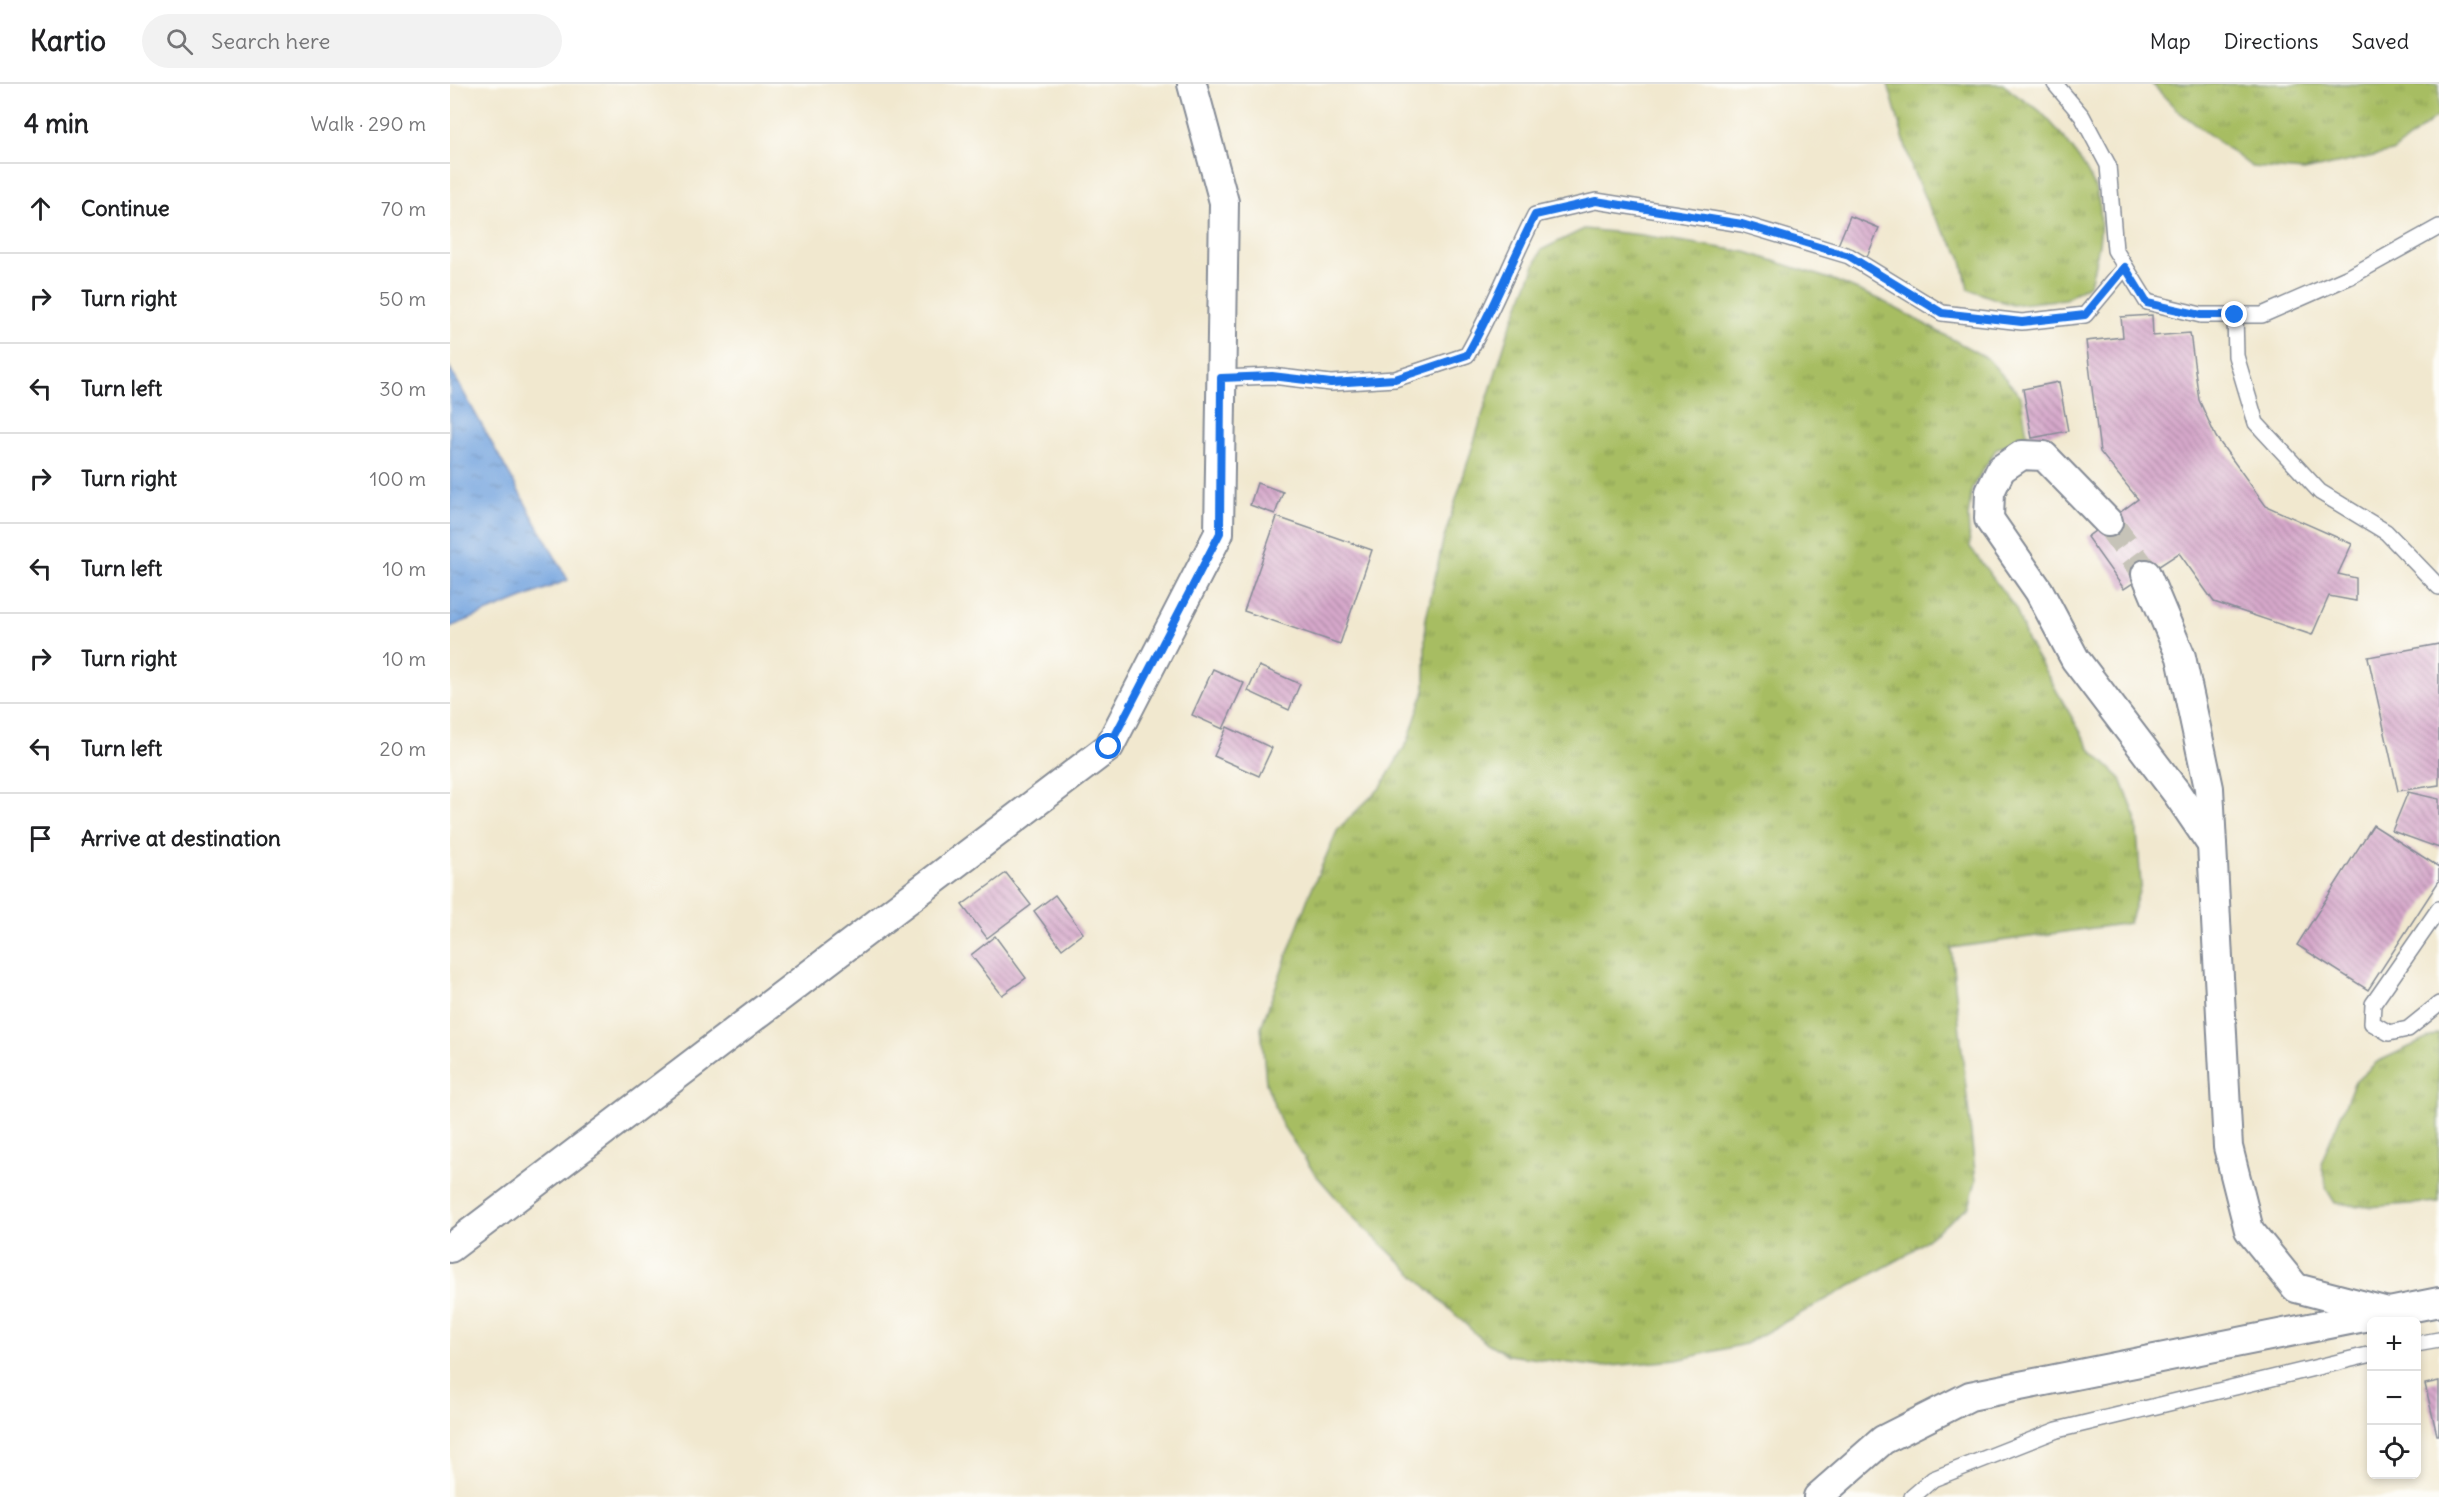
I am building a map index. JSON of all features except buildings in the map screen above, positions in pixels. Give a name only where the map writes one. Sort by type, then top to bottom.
[{"type":"street","points":[[450,1248],[1109,747],[1220,533],[1224,202],[1192,84]]},
{"type":"street","points":[[2108,522],[2044,456],[2022,454],[2001,469],[1990,492],[1989,519],[2038,591],[2074,659],[2176,792],[2212,845]]},
{"type":"street","points":[[2146,574],[2181,657],[2209,788],[2228,1147],[2249,1230],[2296,1288],[2388,1312]]},
{"type":"street","points":[[1818,1497],[1883,1440],[1970,1396],[2439,1302]]},
{"type":"lane","points":[[2055,84],[2082,116],[2108,165],[2115,250],[2147,303],[2201,315],[2262,315],[2351,276],[2439,227]]},
{"type":"lane","points":[[1221,378],[1272,376],[1331,383],[1395,379],[1467,355],[1491,314],[1510,263],[1535,215],[1596,201],[1742,224],[1849,256],[1942,313],[2022,322],[2085,315],[2125,267]]},
{"type":"lane","points":[[2235,315],[2236,356],[2256,423],[2320,492],[2385,532],[2439,587]]},
{"type":"lane","points":[[2439,909],[2373,1004],[2372,1023],[2389,1033],[2408,1029],[2439,1004]]},
{"type":"lane","points":[[2421,1343],[2439,1340]]},
{"type":"lane","points":[[1912,1497],[1933,1479],[2057,1430],[2367,1355]]},
{"type":"green space","points":[[1888,84],[2004,84],[2013,93],[2040,111],[2066,140],[2095,187],[2101,219],[2090,284],[2065,299],[2012,305],[1968,289],[1961,256],[1932,214],[1912,169]]},
{"type":"green space","points":[[2152,84],[2439,84],[2439,115],[2392,152],[2304,171],[2252,167],[2178,111]]},
{"type":"green space","points":[[1584,229],[1642,235],[1746,252],[1836,281],[1879,299],[1987,358],[2021,396],[2028,441],[1997,448],[1972,488],[1968,518],[1970,547],[2016,609],[2027,640],[2091,750],[2121,779],[2136,818],[2141,885],[2129,923],[1951,948],[1976,1181],[1969,1206],[1905,1256],[1745,1344],[1677,1360],[1601,1367],[1508,1355],[1482,1340],[1354,1218],[1315,1174],[1282,1125],[1266,1083],[1261,1027],[1309,895],[1338,829],[1381,787],[1408,741],[1425,689],[1425,623],[1443,541],[1509,330],[1541,250]]},
{"type":"green space","points":[[2439,1033],[2439,1202],[2368,1207],[2335,1203],[2327,1190],[2321,1163],[2354,1083],[2377,1062]]},
{"type":"water","points":[[450,368],[568,580],[450,627]]},
{"type":"tunnel","points":[[2108,522],[2146,574]]},
{"type":"route","points":[[1109,747],[1220,533],[1221,378],[1272,376],[1331,383],[1395,379],[1467,355],[1491,314],[1510,263],[1535,215],[1596,201],[1742,224],[1849,256],[1942,313],[2022,322],[2085,315],[2125,267],[2147,303],[2201,315],[2235,315]]}]
